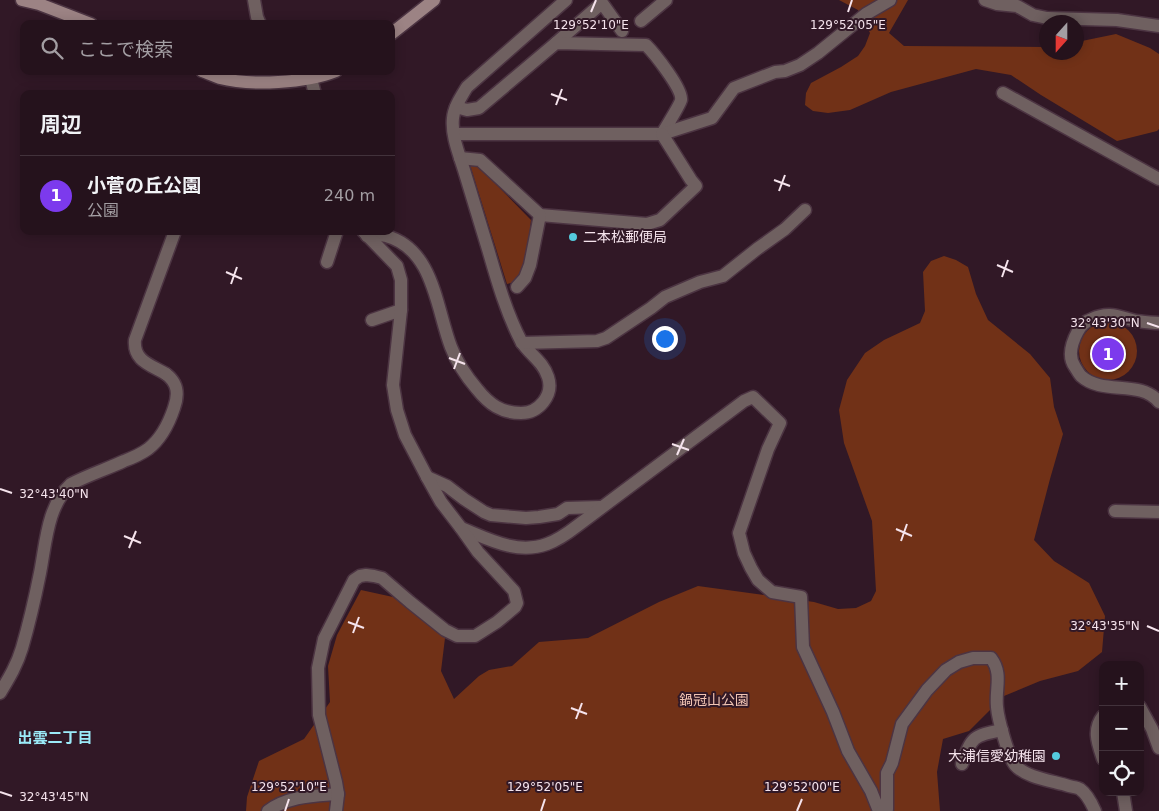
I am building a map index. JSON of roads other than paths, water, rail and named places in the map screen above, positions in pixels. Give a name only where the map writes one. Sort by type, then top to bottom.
[{"type":"main road","points":[[22,0],[39,4],[81,20]]},
{"type":"main road","points":[[395,31],[434,0]]},
{"type":"main road","points":[[212,75],[220,78],[251,82],[276,82],[310,75]]},
{"type":"street","points":[[254,0],[258,20]]},
{"type":"street","points":[[384,235],[401,241],[416,255],[429,275],[451,347],[469,380],[484,397],[498,409],[513,413],[527,413],[538,408],[544,402],[549,386],[549,378],[539,360],[522,343],[512,322],[460,158],[454,134],[453,117],[466,87],[566,0]]},
{"type":"street","points":[[641,21],[666,0]]},
{"type":"street","points":[[454,134],[662,134],[712,118],[734,88],[775,72],[785,71],[800,65],[818,54],[866,14],[890,0]]},
{"type":"street","points":[[985,0],[997,4],[1017,6],[1034,15],[1047,18],[1117,20],[1159,26]]},
{"type":"street","points":[[456,107],[468,110],[478,108],[602,3],[622,30]]},
{"type":"street","points":[[556,43],[646,44],[680,91],[681,100],[662,134]]},
{"type":"street","points":[[310,75],[314,90]]},
{"type":"street","points":[[1003,93],[1159,178]]},
{"type":"street","points":[[460,158],[480,160],[540,215],[647,224],[660,220],[696,186],[662,134]]},
{"type":"street","points":[[522,343],[606,338],[665,297],[700,282],[723,276],[785,229],[805,210]]},
{"type":"street","points":[[517,287],[525,278],[530,265],[540,215]]},
{"type":"street","points":[[0,693],[11,675],[22,647],[40,573],[51,516],[57,502],[71,484],[147,450],[165,431],[169,422],[177,400],[175,383],[166,374],[146,363],[136,352],[135,344],[174,235]]},
{"type":"street","points":[[327,262],[336,235]]},
{"type":"street","points":[[336,811],[338,794],[336,782],[319,715],[318,668],[324,639],[354,580],[366,575],[382,578],[445,630],[456,636],[475,636],[497,622],[515,607],[518,602],[514,592],[478,552],[442,502],[405,435],[397,410],[393,385],[401,310],[401,280],[397,266],[367,235]]},
{"type":"street","points":[[372,320],[401,310]]},
{"type":"street","points":[[1159,323],[1137,321],[1112,314],[1099,315],[1080,327],[1074,338],[1071,355],[1073,364],[1081,376],[1094,384],[1148,393],[1159,402]]},
{"type":"street","points":[[461,528],[514,547],[548,544],[562,537],[744,401],[753,397],[780,423],[768,449],[739,533],[744,553],[758,580],[772,592],[802,597],[803,647],[848,751],[881,811],[887,810],[888,773],[902,724],[946,670],[959,662],[974,658],[991,658],[996,665],[998,675],[997,708],[1002,730],[1015,765],[1028,774],[1080,789],[1096,811]]},
{"type":"street","points":[[427,477],[448,486],[471,504],[491,515],[526,518],[558,514],[567,508],[601,507]]},
{"type":"street","points":[[1115,511],[1159,512]]},
{"type":"street","points":[[1144,714],[1159,748]]},
{"type":"street","points":[[1099,724],[1096,736],[1099,746]]},
{"type":"street","points":[[962,764],[968,746],[979,735],[1002,730]]},
{"type":"street","points":[[268,811],[276,804],[304,796],[338,794]]},
{"type":"street","points":[[1124,796],[1126,811]]},
{"type":"place","name":"二本松郵便局","points":[[573,237]]},
{"type":"place","name":"小菅の丘公園","points":[[1108,354]]},
{"type":"place","name":"大浦信愛幼稚園","points":[[1056,756]]},
{"type":"district","name":"出雲二丁目","points":[[55,738]]},
{"type":"park label","name":"鍋冠山公園","points":[[714,700]]}]
